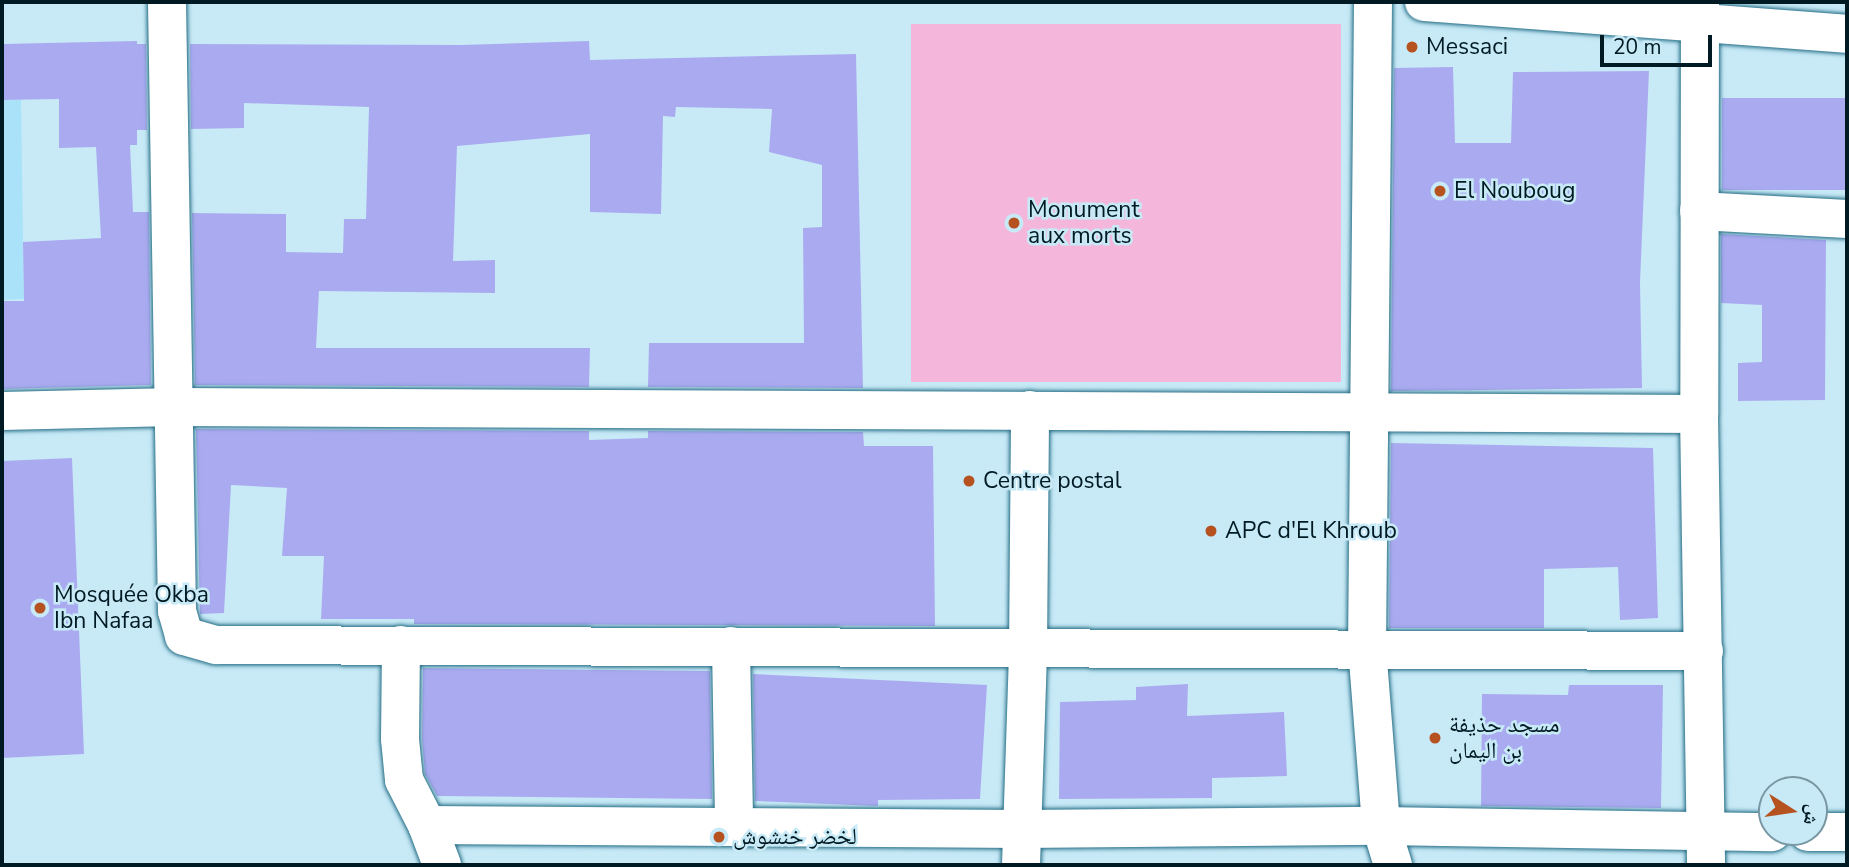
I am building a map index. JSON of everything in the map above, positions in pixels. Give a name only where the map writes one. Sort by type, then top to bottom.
[{"type":"street","points":[[167,2],[177,611],[184,636],[216,645],[731,646],[1028,650],[1367,647],[1704,651]]},
{"type":"street","points":[[1373,2],[1367,647],[1381,827],[1393,865]]},
{"type":"street","points":[[1424,2],[1700,13],[1847,34]]},
{"type":"street","points":[[1700,13],[1699,414],[1706,848]]},
{"type":"street","points":[[1699,211],[1847,219]]},
{"type":"street","points":[[2,411],[174,407],[1699,414]]},
{"type":"street","points":[[1021,847],[1028,650],[1030,410]]},
{"type":"street","points":[[401,645],[400,739],[404,780],[427,825],[442,865]]},
{"type":"street","points":[[731,646],[734,825]]},
{"type":"street","points":[[427,825],[734,825],[1021,847],[1381,827],[1706,848],[1758,835]]},
{"type":"street","points":[[1828,832],[1847,832]]},
{"type":"shaded area","points":[[911,24],[1341,24],[1341,382],[911,382]]},
{"type":"shaded area","points":[[2,100],[21,100],[24,299],[2,300]]},
{"type":"building","points":[[137,41],[137,44],[146,44],[147,130],[137,130],[137,145],[130,145],[133,212],[149,212],[151,385],[2,389],[2,301],[24,301],[23,242],[101,238],[96,147],[59,148],[59,99],[2,100],[2,44]]},
{"type":"building","points":[[589,41],[590,60],[856,54],[863,388],[648,387],[649,343],[804,343],[803,228],[822,227],[822,165],[769,152],[772,109],[676,107],[675,117],[663,116],[661,214],[590,212],[590,134],[457,146],[453,261],[495,260],[495,293],[319,291],[316,348],[590,348],[589,387],[195,385],[192,213],[286,214],[286,252],[343,253],[344,219],[366,219],[369,107],[244,103],[244,128],[191,129],[190,44],[461,45]]},
{"type":"building","points":[[1453,67],[1455,143],[1511,143],[1513,72],[1649,71],[1640,282],[1642,388],[1391,391],[1394,68]]},
{"type":"building","points":[[1722,98],[1847,98],[1847,190],[1722,190]]},
{"type":"building","points":[[1721,234],[1826,240],[1825,400],[1738,401],[1738,363],[1762,362],[1762,305],[1721,303]]},
{"type":"building","points":[[196,429],[589,431],[589,440],[648,438],[648,431],[863,432],[864,446],[933,446],[935,626],[414,624],[414,619],[321,619],[324,556],[282,556],[287,488],[231,485],[224,613],[200,614]]},
{"type":"building","points":[[1391,443],[1653,448],[1658,618],[1620,620],[1618,567],[1544,569],[1544,628],[1389,628]]},
{"type":"building","name":"Mosquée Okba Ibn Nafaa","points":[[72,458],[84,754],[2,758],[2,461]]},
{"type":"building","points":[[423,668],[710,671],[712,799],[437,796],[425,774],[422,738]]},
{"type":"building","points":[[753,674],[987,685],[980,799],[878,800],[878,806],[755,801]]},
{"type":"building","points":[[1188,684],[1187,716],[1284,712],[1287,776],[1212,778],[1212,798],[1059,799],[1060,702],[1136,700],[1136,687]]},
{"type":"building","points":[[1569,685],[1663,685],[1661,808],[1481,806],[1482,694],[1568,695]]},
{"type":"place","name":"Messaci","points":[[1412,47]]},
{"type":"place","name":"El Nouboug","points":[[1440,191]]},
{"type":"place","name":"Monument aux morts","points":[[1014,223]]},
{"type":"place","name":"Centre postal","points":[[969,481]]},
{"type":"place","name":"APC d'El Khroub","points":[[1211,531]]},
{"type":"place","name":"Mosquée Okba Ibn Nafaa","points":[[40,608]]},
{"type":"place","name":"مسجد حذيفة بن اليمان","points":[[1435,738]]},
{"type":"place","name":"لخضر خنشوش","points":[[719,837]]}]
